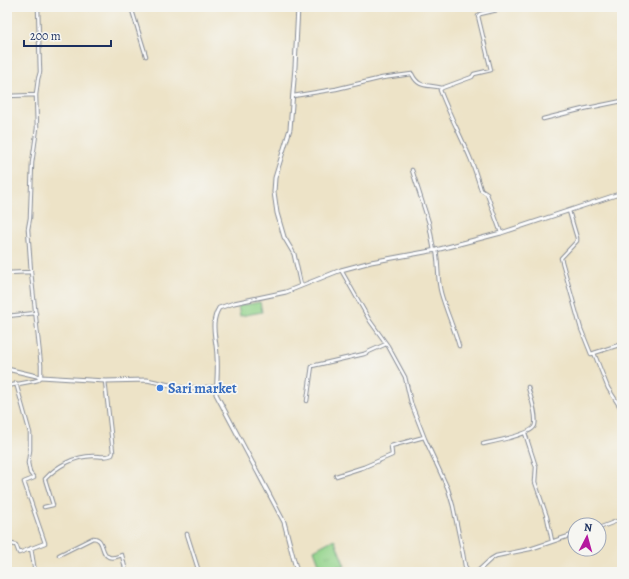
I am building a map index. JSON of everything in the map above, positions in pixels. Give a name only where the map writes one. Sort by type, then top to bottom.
[{"type":"street","points":[[38,7],[40,72],[36,95],[37,128],[32,163],[30,218],[28,229],[30,272],[36,313],[41,377]]},
{"type":"street","points":[[87,9],[96,7]]},
{"type":"street","points":[[131,7],[146,56]]},
{"type":"street","points":[[298,7],[290,129],[274,178],[274,192],[277,213],[284,237],[294,254],[301,286]]},
{"type":"street","points":[[486,7],[487,12]]},
{"type":"street","points":[[293,96],[336,89],[376,79],[412,74],[415,81],[422,85],[442,88],[474,74],[491,70],[478,16],[487,12],[510,7]]},
{"type":"street","points":[[442,88],[440,90],[448,112],[458,129],[472,161],[481,190],[487,194],[501,233]]},
{"type":"street","points":[[7,96],[36,95]]},
{"type":"street","points":[[543,119],[622,101]]},
{"type":"street","points":[[412,170],[430,223],[441,293],[455,330],[459,346]]},
{"type":"street","points":[[297,572],[284,522],[216,394],[218,378],[214,320],[219,308],[269,296],[301,286],[341,270],[371,262],[435,250],[501,233],[622,193]]},
{"type":"street","points":[[569,211],[577,241],[561,258],[581,329],[591,354],[594,354],[608,388],[622,410]]},
{"type":"street","points":[[341,270],[370,321],[386,344],[405,377],[411,403],[424,437],[448,489],[466,566],[469,572]]},
{"type":"street","points":[[7,273],[30,272]]},
{"type":"street","points":[[7,316],[36,313]]},
{"type":"street","points":[[307,401],[312,366],[364,354],[386,344]]},
{"type":"street","points":[[594,354],[622,344]]},
{"type":"street","points":[[7,369],[41,377],[105,381],[147,380],[183,388],[216,387]]},
{"type":"street","points":[[7,386],[16,383],[34,382],[41,377]]},
{"type":"street","points":[[44,507],[53,505],[45,479],[51,472],[65,463],[78,458],[94,456],[105,457],[112,455],[113,452],[105,381]]},
{"type":"street","points":[[7,543],[16,545],[20,553],[45,542],[24,482],[34,478],[30,473],[28,463],[30,433],[16,383]]},
{"type":"street","points":[[483,444],[526,433],[533,429],[535,426],[535,414],[528,388]]},
{"type":"street","points":[[526,433],[536,467],[535,482],[547,517],[552,541]]},
{"type":"street","points":[[336,476],[364,468],[392,455],[392,446],[424,437]]},
{"type":"street","points":[[607,525],[622,519]]},
{"type":"street","points":[[187,534],[199,572]]},
{"type":"street","points":[[477,572],[496,556],[530,549],[567,536]]},
{"type":"street","points":[[59,554],[93,538],[97,538],[108,557],[111,558],[122,555],[126,572]]},
{"type":"street","points":[[31,548],[35,572]]},
{"type":"green space","points":[[260,302],[262,312],[240,316],[238,306]]},
{"type":"green space","points":[[334,539],[345,566],[330,572],[322,572],[314,550]]},
{"type":"place","name":"Sari market","points":[[160,388]]}]
